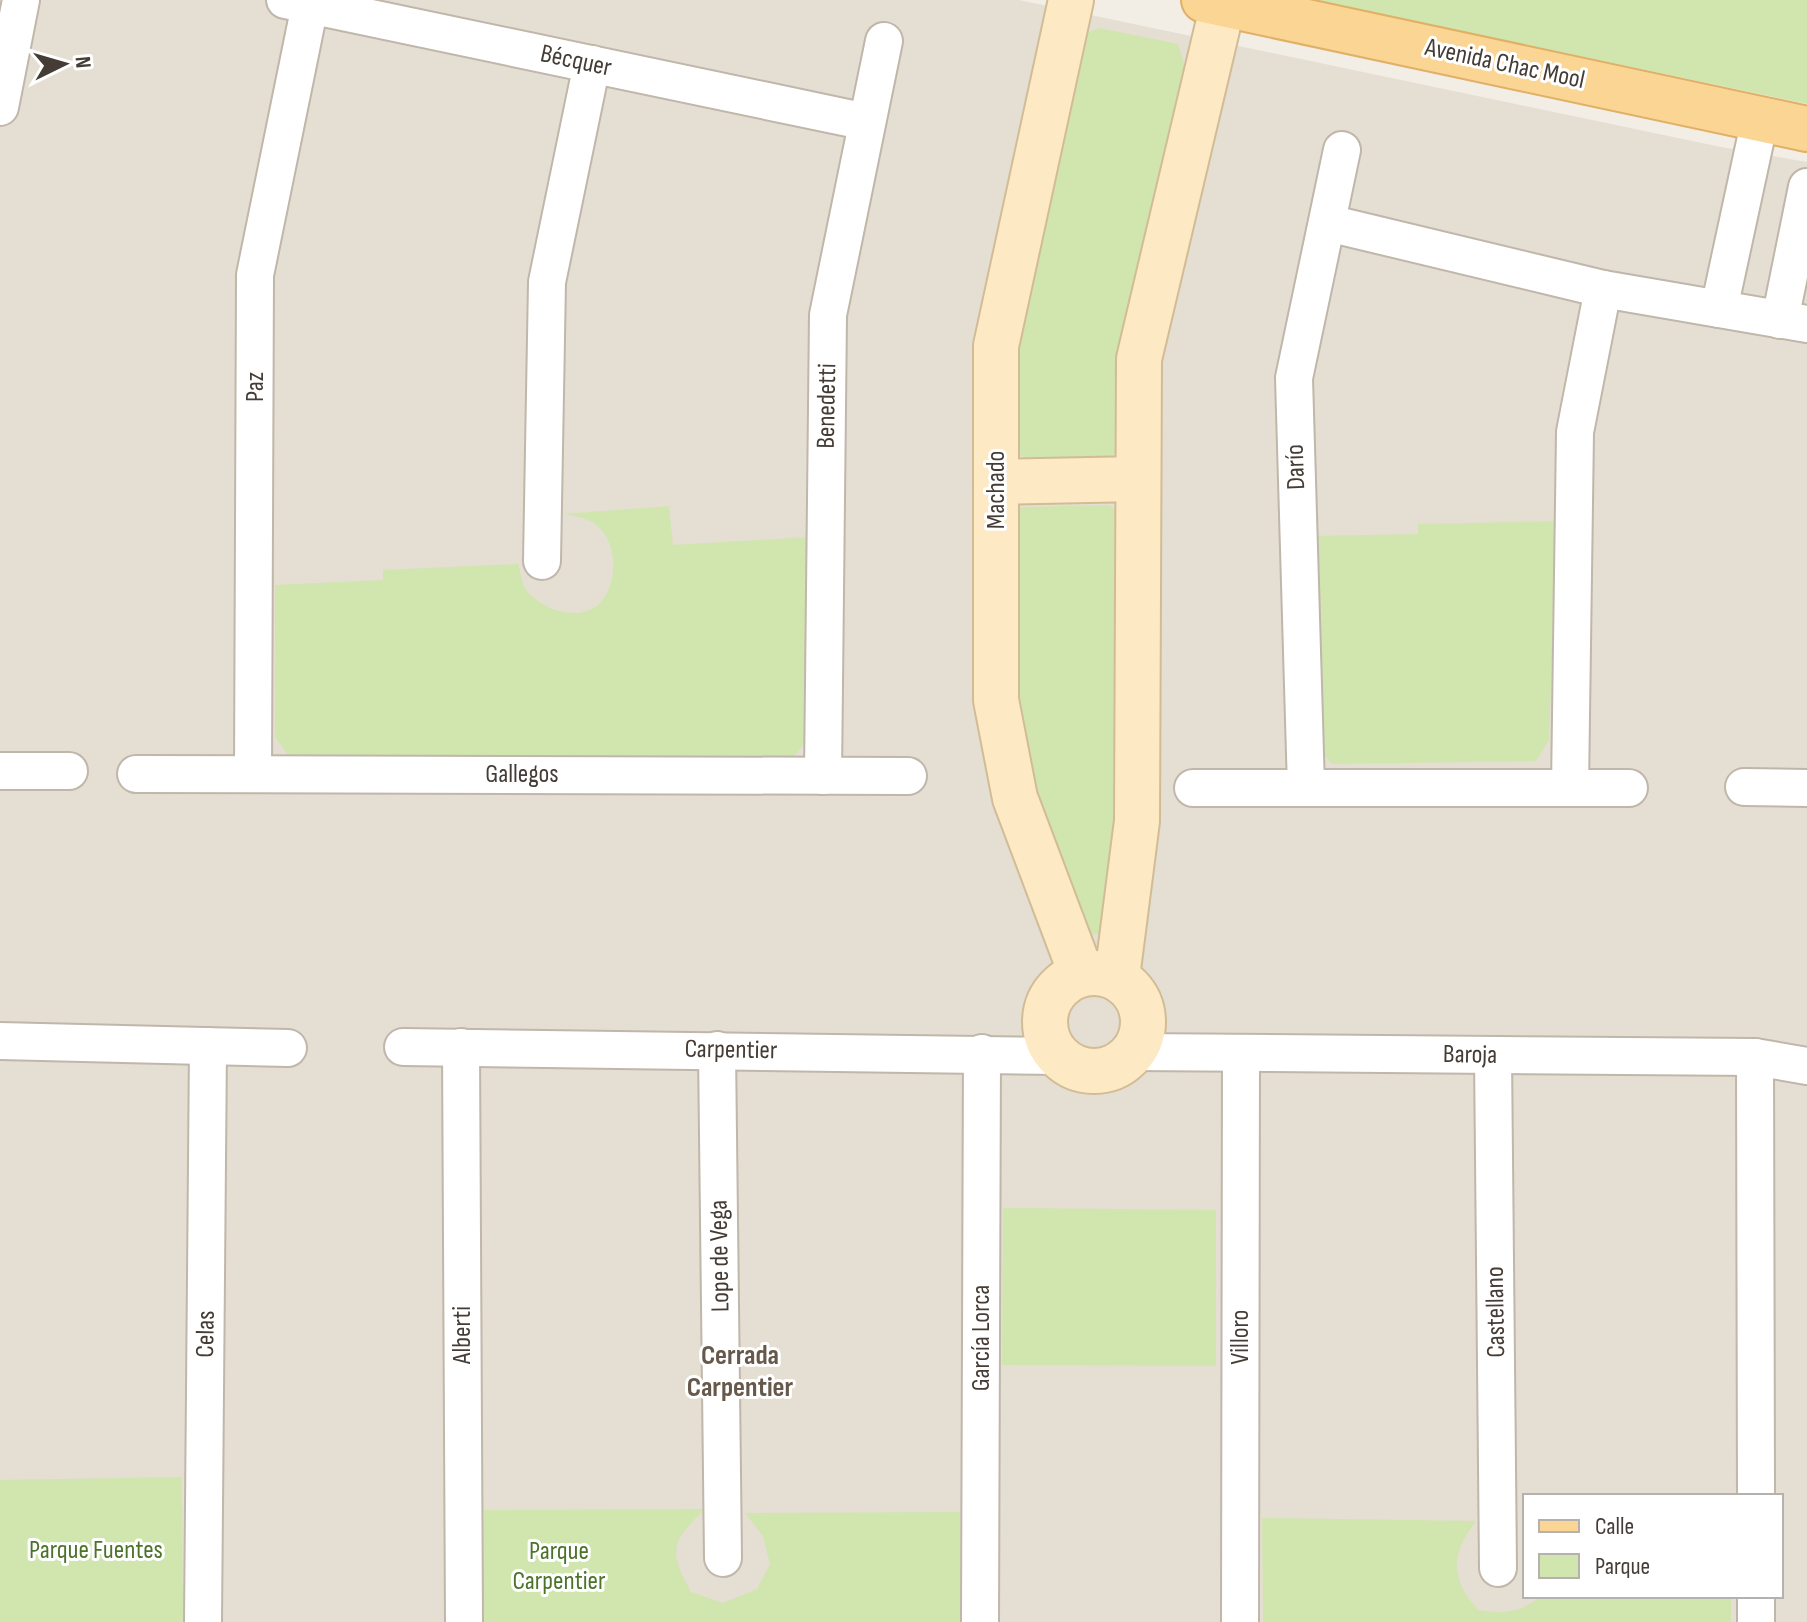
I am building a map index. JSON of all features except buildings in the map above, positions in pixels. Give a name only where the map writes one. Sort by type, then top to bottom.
[{"type":"main road","name":"Avenida Chac Mool","points":[[1217,1],[1807,129]]},
{"type":"street","points":[[0,107],[21,0]]},
{"type":"street","name":"Machado","points":[[1071,0],[996,346],[996,700],[1015,798],[1099,975]]},
{"type":"street","points":[[1099,975],[1137,821],[1139,359],[1217,1]]},
{"type":"street","name":"Bécquer","points":[[297,3],[867,122]]},
{"type":"street","name":"Paz","points":[[253,774],[255,275],[297,3]]},
{"type":"street","name":"Benedetti","points":[[823,776],[828,315],[884,41]]},
{"type":"street","points":[[542,561],[547,282],[592,64]]},
{"type":"street","points":[[1719,309],[1760,119]]},
{"type":"street","name":"Darío","points":[[1306,788],[1294,378],[1342,150]]},
{"type":"street","points":[[1328,223],[1603,289],[1793,322],[1807,187]]},
{"type":"street","points":[[1570,788],[1575,432],[1603,289]]},
{"type":"street","points":[[996,482],[1138,479]]},
{"type":"street","points":[[0,771],[69,771]]},
{"type":"street","name":"Gallegos","points":[[136,774],[908,776]]},
{"type":"street","points":[[1744,787],[1807,788]]},
{"type":"street","points":[[1193,788],[1629,788]]},
{"type":"street","points":[[1099,975],[1130,988],[1142,1011],[1141,1037],[1133,1052],[1121,1063],[1097,1070],[1072,1066],[1059,1056],[1047,1039],[1044,1019],[1050,999],[1063,983],[1099,975]]},
{"type":"street","points":[[0,1041],[288,1048]]},
{"type":"street","name":"Celas","points":[[203,1622],[208,1046]]},
{"type":"street","name":"Carpentier","points":[[403,1047],[1059,1056]]},
{"type":"street","name":"Alberti","points":[[461,1047],[464,1622]]},
{"type":"street","name":"Lope de Vega","points":[[717,1050],[723,1558]]},
{"type":"street","name":"Baroja","points":[[1133,1052],[1755,1057],[1807,1066]]},
{"type":"street","name":"García Lorca","points":[[980,1622],[982,1053]]},
{"type":"street","name":"Villoro","points":[[1240,1622],[1241,1053]]},
{"type":"street","name":"Castellano","points":[[1493,1055],[1498,1568]]},
{"type":"street","points":[[1755,1057],[1756,1494]]},
{"type":"street","points":[[1756,1598],[1756,1622]]},
{"type":"shaded area","points":[[0,0],[1019,0],[1721,147],[1807,162],[1807,1622],[0,1622]]},
{"type":"green space","points":[[1312,0],[1807,0],[1807,104]]},
{"type":"green space","points":[[1099,28],[1178,44],[1185,66],[1122,357],[1124,447],[1109,457],[1026,459],[1015,451],[1013,350],[1080,36]]},
{"type":"green space","points":[[1109,505],[1121,516],[1118,816],[1110,930],[1093,935],[1078,919],[1013,723],[1012,514],[1023,507]]},
{"type":"green space","points":[[669,506],[673,545],[810,537],[809,738],[792,759],[290,758],[275,737],[275,585],[383,580],[383,570],[518,564],[525,588],[540,603],[561,612],[583,612],[593,609],[607,592],[613,557],[610,545],[598,526],[564,514]]},
{"type":"green space","points":[[1557,521],[1549,740],[1536,761],[1332,764],[1319,749],[1315,536],[1418,534],[1418,524]]},
{"type":"green space","points":[[1003,1208],[1216,1210],[1216,1366],[1002,1365]]},
{"type":"green space","name":"Parque Fuentes","points":[[182,1477],[183,1622],[0,1622],[0,1480]]},
{"type":"green space","name":"Parque Carpentier","points":[[705,1509],[685,1530],[676,1556],[691,1592],[723,1603],[757,1589],[770,1564],[763,1536],[745,1513],[960,1512],[962,1622],[483,1622],[484,1510]]},
{"type":"green space","points":[[1262,1518],[1476,1521],[1461,1545],[1457,1566],[1462,1587],[1478,1610],[1511,1611],[1538,1598],[1731,1598],[1731,1622],[1263,1622]]},
{"type":"district","name":"Cerrada Carpentier","points":[[740,1371]]}]
